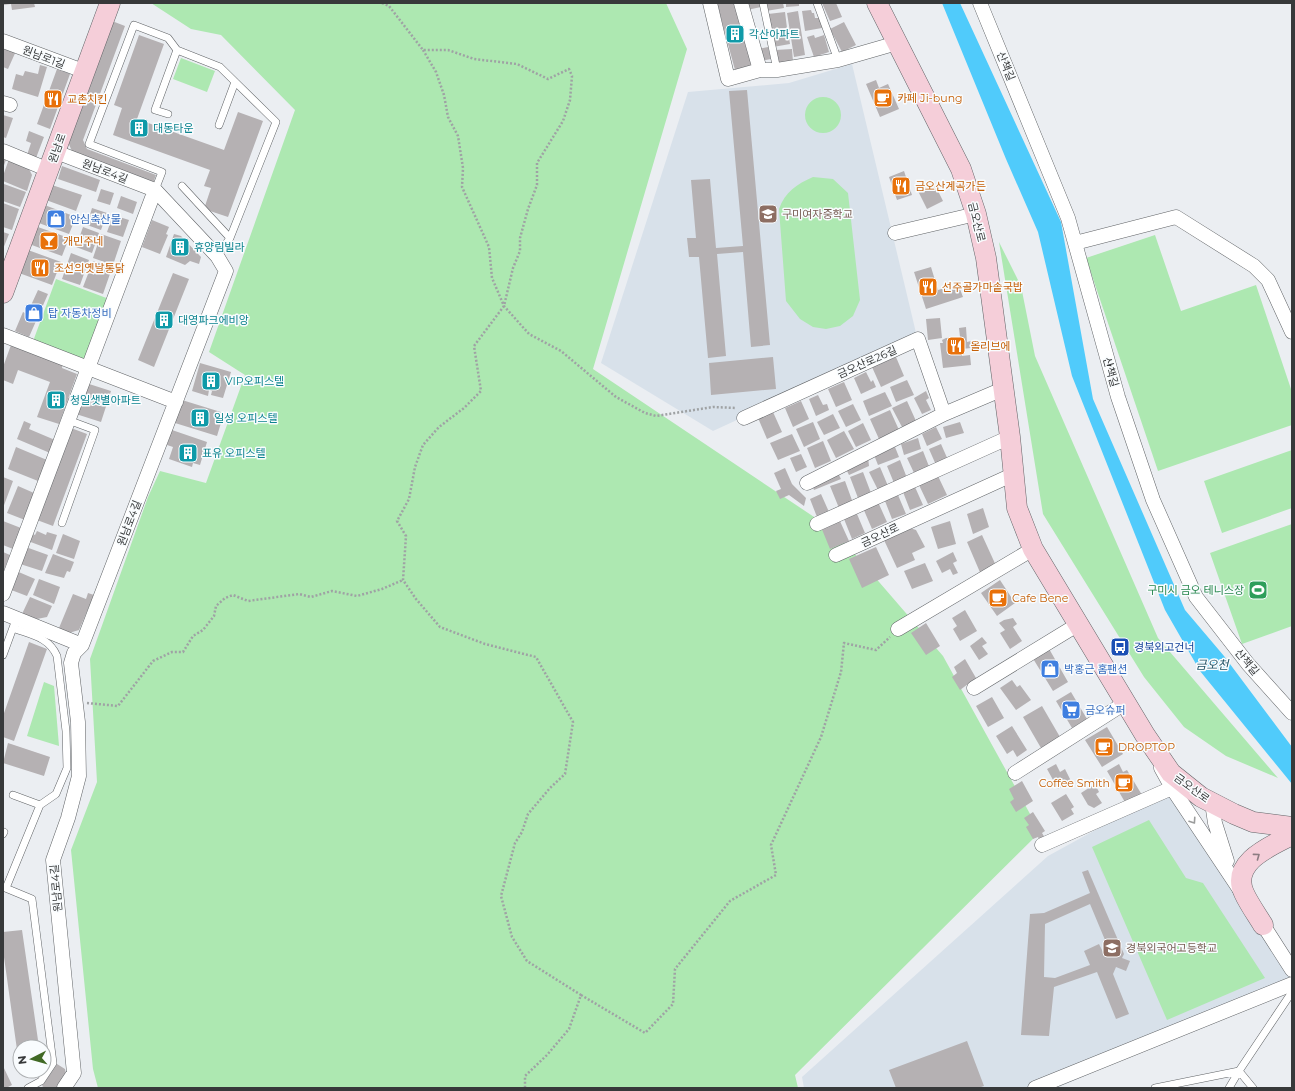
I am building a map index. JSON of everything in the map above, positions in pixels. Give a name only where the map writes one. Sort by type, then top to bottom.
[{"type":"street","name":"원남로","points":[[3,293],[86,72],[110,3]]},
{"type":"street","points":[[710,3],[728,79],[760,70],[777,70],[838,60],[897,43]]},
{"type":"street","points":[[741,3],[760,70]]},
{"type":"street","name":"금오산로","points":[[877,3],[961,169],[976,214],[986,258],[1010,437],[1012,475],[1017,508],[1033,549],[1077,625],[1125,703],[1171,773],[1183,784],[1212,803],[1253,822],[1292,827]]},
{"type":"street","name":"산책길","points":[[980,3],[1068,218],[1118,397],[1148,486],[1196,597],[1248,664],[1292,713]]},
{"type":"street","name":"원남로1길","points":[[3,41],[86,72]]},
{"type":"street","name":"원남로4길","points":[[3,152],[52,161],[155,190],[217,256],[226,271],[82,644],[74,653],[71,663],[78,722],[79,776],[68,818],[52,860],[74,1073],[64,1088]]},
{"type":"street","points":[[3,594],[155,190]]},
{"type":"street","points":[[895,234],[976,214]]},
{"type":"street","points":[[1074,243],[1176,217],[1254,266],[1268,280],[1292,332]]},
{"type":"street","points":[[3,335],[176,402]]},
{"type":"street","name":"금오산로26길","points":[[743,412],[918,339],[944,414]]},
{"type":"street","points":[[807,483],[944,414],[1003,389]]},
{"type":"street","points":[[817,524],[1010,437]]},
{"type":"street","name":"금오산로","points":[[836,555],[1012,475]]},
{"type":"street","points":[[898,629],[1033,549]]},
{"type":"street","points":[[3,613],[15,623],[82,644]]},
{"type":"street","points":[[974,688],[1077,625]]},
{"type":"street","points":[[1015,773],[1125,703]]},
{"type":"street","points":[[1145,735],[1172,788],[1292,970]]},
{"type":"street","name":"금오산로","points":[[1042,845],[1172,788]]},
{"type":"street","points":[[1212,803],[1222,850],[1241,892]]},
{"type":"street","points":[[1263,925],[1244,892],[1243,872],[1249,862],[1256,856],[1292,835]]},
{"type":"street","points":[[1035,1088],[1292,984]]},
{"type":"lane","points":[[763,3],[777,70]]},
{"type":"lane","points":[[817,3],[838,60]]},
{"type":"lane","points":[[155,190],[162,172],[89,144],[134,25],[168,38],[177,50],[220,67],[276,122],[230,238],[217,256]]},
{"type":"lane","points":[[168,114],[155,110],[177,50]]},
{"type":"lane","points":[[219,125],[235,82]]},
{"type":"lane","points":[[182,186],[230,238]]},
{"type":"lane","points":[[62,523],[95,430],[68,420]]},
{"type":"lane","points":[[3,655],[15,623],[46,641],[54,648],[57,656],[66,731],[67,768],[56,794],[40,805],[4,887],[32,899],[53,1063],[41,1081],[28,1088]]},
{"type":"lane","points":[[13,795],[40,805]]},
{"type":"lane","points":[[1229,1088],[1292,992]]},
{"type":"lane","points":[[1155,1088],[1239,1071]]},
{"type":"lane","points":[[1239,1071],[1253,1088]]},
{"type":"path","points":[[382,3],[389,6],[423,50],[436,72],[444,95],[448,117],[458,136],[463,168],[462,187],[489,247],[492,278],[504,306],[529,334],[561,352],[616,397],[644,413],[656,416],[713,407],[743,412]]},
{"type":"path","points":[[423,50],[448,50],[474,59],[517,64],[548,79],[569,69],[572,76],[570,100],[563,121],[537,163],[537,185],[520,238],[520,251],[513,268],[504,306],[474,346],[482,391],[464,408],[439,427],[423,445],[416,467],[409,500],[397,521],[406,536],[403,580],[416,599],[440,627],[485,644],[536,657],[573,722],[565,774],[550,788],[528,814],[522,832],[515,843],[501,896],[512,937],[527,961],[645,1033],[673,1004],[675,969],[730,901],[776,875],[771,845],[821,737],[841,672],[844,643],[876,650],[898,629]]},
{"type":"path","points":[[75,702],[118,706],[153,661],[172,652],[183,652],[193,636],[203,630],[214,616],[216,606],[225,598],[233,595],[248,601],[299,594],[311,597],[332,591],[357,596],[382,589],[403,580]]},
{"type":"path","points":[[525,1088],[525,1076],[547,1055],[569,1029],[581,995]]},
{"type":"shaded area","name":"구미여자중학교","points":[[852,64],[917,337],[713,431],[601,363],[688,92],[789,83]]},
{"type":"shaded area","name":"경북외국어고등학교","points":[[1172,788],[1292,970],[1292,985],[1057,1088],[804,1088],[802,1077],[1048,856]]},
{"type":"green space","points":[[151,3],[666,3],[687,49],[593,369],[835,531],[943,656],[1040,832],[795,1075],[798,1088],[98,1088],[93,1069],[71,850],[97,782],[90,659],[148,497],[160,471],[206,483],[245,375],[209,352],[295,110],[221,35],[191,29]]},
{"type":"green space","points":[[181,58],[215,71],[207,92],[173,79]]},
{"type":"green space","points":[[827,97],[836,102],[840,108],[840,122],[836,128],[827,133],[819,133],[810,128],[806,122],[805,111],[810,102],[816,98]]},
{"type":"green space","points":[[813,177],[833,179],[848,193],[860,300],[853,316],[840,326],[826,329],[813,327],[800,319],[786,301],[779,209],[792,189]]},
{"type":"green space","points":[[1155,235],[1181,311],[1256,285],[1292,392],[1292,425],[1158,471],[1086,258]]},
{"type":"green space","points":[[999,242],[1021,286],[1035,356],[1158,638],[1278,778],[1226,756],[1184,727],[1144,677],[1043,514]]},
{"type":"green space","points":[[56,279],[109,299],[87,359],[72,359],[32,344]]},
{"type":"green space","points":[[1292,450],[1292,508],[1222,533],[1204,481]]},
{"type":"green space","name":"구미시 금오 테니스장","points":[[1292,524],[1292,626],[1242,644],[1210,553]]},
{"type":"green space","points":[[44,682],[54,686],[59,746],[27,736]]},
{"type":"green space","points":[[1149,820],[1186,878],[1203,883],[1265,978],[1167,1020],[1092,847]]},
{"type":"water","name":"금오천","points":[[942,3],[960,3],[1061,222],[1093,399],[1185,610],[1224,656],[1292,747],[1292,784],[1200,671],[1165,610],[1072,376],[1038,232],[1006,159]]},
{"type":"building","points":[[3,3],[34,3],[35,7],[12,10],[11,4],[3,5]]},
{"type":"building","name":"각산아파트","points":[[717,3],[735,3],[752,65],[735,70]]},
{"type":"building","points":[[746,3],[761,3],[761,7],[747,10]]},
{"type":"building","points":[[765,3],[783,3],[784,8],[766,11]]},
{"type":"building","points":[[786,3],[799,3],[799,6],[786,7]]},
{"type":"building","points":[[822,3],[836,3],[842,17],[830,21]]},
{"type":"building","points":[[811,10],[812,13],[814,13],[815,18],[821,18],[822,28],[805,31],[802,11]]},
{"type":"building","points":[[798,11],[805,55],[794,57],[787,13]]},
{"type":"building","points":[[785,12],[787,28],[770,29],[768,14]]},
{"type":"building","points":[[112,21],[125,26],[83,140],[87,149],[156,175],[152,186],[74,156],[68,142]]},
{"type":"building","points":[[844,22],[856,45],[842,52],[830,29]]},
{"type":"building","points":[[788,32],[790,44],[773,47],[771,34]]},
{"type":"building","name":"대동타운","points":[[139,35],[164,44],[137,119],[224,150],[238,112],[263,121],[228,217],[204,209],[211,188],[204,186],[210,170],[113,135],[122,108],[114,105]]},
{"type":"building","points":[[814,35],[815,38],[824,35],[829,52],[814,57],[807,37]]},
{"type":"building","points":[[6,46],[16,51],[8,69],[3,67],[3,52]]},
{"type":"building","points":[[768,47],[771,59],[761,61],[758,49]]},
{"type":"building","points":[[792,49],[793,62],[777,63],[775,50]]},
{"type":"building","points":[[40,65],[47,67],[38,97],[12,89],[16,74],[23,76],[25,71],[38,74]]},
{"type":"building","name":"교촌치킨","points":[[57,69],[70,74],[50,129],[37,124]]},
{"type":"building","name":"카페 Ji-bung","points":[[876,80],[879,88],[888,84],[899,109],[880,117],[866,84]]},
{"type":"building","points":[[747,90],[770,345],[751,347],[743,252],[717,254],[726,356],[708,358],[699,257],[689,257],[687,238],[696,238],[691,180],[710,179],[716,248],[743,246],[729,91]]},
{"type":"building","points":[[3,115],[13,118],[6,138],[3,137]]},
{"type":"building","points":[[29,131],[44,137],[36,158],[27,155],[31,143],[26,141]]},
{"type":"building","points":[[3,159],[6,160],[3,168]]},
{"type":"building","points":[[9,159],[28,167],[32,175],[27,191],[3,181],[3,176]]},
{"type":"building","points":[[62,166],[100,180],[96,192],[58,179]]},
{"type":"building","name":"금오산계곡가든","points":[[904,171],[912,195],[897,200],[889,177]]},
{"type":"building","points":[[934,183],[943,201],[927,209],[918,191]]},
{"type":"building","points":[[4,184],[26,192],[20,207],[3,201]]},
{"type":"building","points":[[52,185],[82,195],[76,211],[46,200]]},
{"type":"building","points":[[101,189],[114,193],[110,205],[97,201]]},
{"type":"building","points":[[121,196],[137,202],[133,214],[117,208]]},
{"type":"building","points":[[3,203],[19,209],[12,230],[3,227]]},
{"type":"building","name":"안심축산물","points":[[42,204],[76,217],[69,234],[36,222]]},
{"type":"building","points":[[92,208],[107,213],[101,230],[87,225]]},
{"type":"building","points":[[113,215],[129,220],[123,237],[107,232]]},
{"type":"building","points":[[152,220],[169,227],[166,234],[168,235],[160,254],[142,247]]},
{"type":"building","name":"개민주네","points":[[35,226],[69,238],[62,256],[29,244]]},
{"type":"building","points":[[83,227],[99,233],[92,253],[76,247]]},
{"type":"building","points":[[3,232],[9,234],[3,249]]},
{"type":"building","points":[[101,234],[121,241],[113,265],[93,258]]},
{"type":"building","name":"휴양림빌라","points":[[174,234],[181,236],[201,257],[199,264],[190,261],[185,265],[166,257]]},
{"type":"building","name":"조선의옛날통닭","points":[[28,250],[61,262],[52,285],[19,273]]},
{"type":"building","points":[[71,253],[89,260],[80,285],[62,279]]},
{"type":"building","points":[[93,261],[112,268],[103,294],[83,287]]},
{"type":"building","name":"선주골가마솥국밥","points":[[931,267],[938,290],[958,284],[963,297],[926,309],[914,272]]},
{"type":"building","name":"대영파크에비앙","points":[[173,273],[189,279],[154,367],[138,360]]},
{"type":"building","name":"탑 자동차정비","points":[[38,290],[48,294],[29,337],[15,331],[23,312],[27,314]]},
{"type":"building","points":[[940,318],[942,338],[928,340],[926,319]]},
{"type":"building","name":"올리브에","points":[[966,327],[967,342],[971,341],[971,348],[962,349],[962,356],[970,355],[971,365],[943,368],[940,343],[943,343],[942,340],[946,338],[960,337],[959,328]]},
{"type":"building","name":"청일샛별아파트","points":[[11,345],[63,364],[62,368],[77,374],[59,424],[37,417],[50,382],[18,370],[13,384],[3,380],[3,367]]},
{"type":"building","points":[[773,357],[776,389],[711,395],[709,363]]},
{"type":"building","points":[[896,357],[904,376],[881,387],[872,367]]},
{"type":"building","name":"VIP오피스텔","points":[[200,363],[231,372],[223,398],[211,395],[212,391],[209,390],[208,396],[192,391]]},
{"type":"building","points":[[866,372],[871,382],[873,380],[876,387],[861,394],[854,378]]},
{"type":"building","points":[[907,380],[914,395],[896,402],[890,387]]},
{"type":"building","points":[[844,382],[852,400],[836,407],[828,389]]},
{"type":"building","points":[[86,383],[111,391],[101,422],[76,414]]},
{"type":"building","points":[[926,391],[929,398],[926,400],[931,410],[922,414],[914,398]]},
{"type":"building","points":[[885,392],[892,406],[869,416],[863,401]]},
{"type":"building","points":[[818,395],[823,405],[827,404],[829,410],[816,416],[809,399]]},
{"type":"building","name":"일성 오피스텔","points":[[182,400],[224,413],[217,436],[175,423]]},
{"type":"building","points":[[801,401],[809,419],[793,427],[785,408]]},
{"type":"building","points":[[907,401],[916,421],[902,427],[892,408]]},
{"type":"building","points":[[853,404],[861,420],[846,427],[838,411]]},
{"type":"building","points":[[890,410],[899,430],[879,439],[870,419]]},
{"type":"building","points":[[773,412],[782,432],[767,439],[758,418]]},
{"type":"building","points":[[833,414],[840,428],[824,435],[817,422]]},
{"type":"building","points":[[24,421],[31,424],[29,429],[55,440],[50,453],[17,439]]},
{"type":"building","points":[[813,422],[820,439],[804,447],[796,429]]},
{"type":"building","points":[[960,422],[964,433],[946,438],[943,427]]},
{"type":"building","points":[[863,423],[871,440],[856,447],[848,431]]},
{"type":"building","points":[[936,427],[942,439],[927,446],[922,434]]},
{"type":"building","points":[[71,428],[87,434],[53,526],[37,520]]},
{"type":"building","name":"표유 오피스텔","points":[[172,430],[207,442],[200,465],[193,463],[192,467],[169,459],[173,447],[167,445]]},
{"type":"building","points":[[844,431],[854,449],[836,458],[827,440]]},
{"type":"building","points":[[792,434],[800,451],[778,460],[770,443]]},
{"type":"building","points":[[918,438],[921,449],[904,455],[901,444]]},
{"type":"building","points":[[823,441],[831,461],[815,468],[807,448]]},
{"type":"building","points":[[941,444],[948,460],[936,465],[929,449]]},
{"type":"building","points":[[16,447],[47,460],[38,481],[8,469]]},
{"type":"building","points":[[895,447],[899,457],[878,465],[874,455]]},
{"type":"building","points":[[923,451],[930,469],[915,475],[907,458]]},
{"type":"building","points":[[801,454],[807,467],[796,472],[790,458]]},
{"type":"building","points":[[868,457],[869,466],[849,475],[845,467]]},
{"type":"building","points":[[900,460],[907,478],[894,483],[887,466]]},
{"type":"building","points":[[880,467],[888,486],[878,490],[869,472]]},
{"type":"building","points":[[785,468],[792,484],[806,498],[804,506],[789,495],[780,499],[776,491],[781,489],[774,473]]},
{"type":"building","points":[[863,472],[871,493],[858,498],[850,477]]},
{"type":"building","points":[[838,473],[841,479],[814,490],[812,485]]},
{"type":"building","points":[[938,476],[947,495],[928,504],[919,485]]},
{"type":"building","points":[[3,477],[13,481],[3,508]]},
{"type":"building","points":[[845,481],[853,503],[839,508],[830,486]]},
{"type":"building","points":[[18,486],[34,493],[25,520],[7,513]]},
{"type":"building","points":[[915,487],[923,505],[910,510],[903,492]]},
{"type":"building","points":[[821,494],[829,512],[817,517],[810,499]]},
{"type":"building","points":[[898,495],[906,514],[892,519],[885,501]]},
{"type":"building","points":[[878,502],[887,522],[872,529],[863,508]]},
{"type":"building","points":[[983,508],[989,527],[973,534],[967,514]]},
{"type":"building","points":[[857,514],[865,533],[852,539],[844,519]]},
{"type":"building","points":[[839,519],[849,541],[830,549],[821,527]]},
{"type":"building","points":[[3,521],[21,528],[13,549],[3,545]]},
{"type":"building","points":[[950,521],[956,544],[938,549],[931,527]]},
{"type":"building","points":[[910,528],[916,530],[925,547],[912,553],[915,560],[897,568],[884,540]]},
{"type":"building","points":[[37,531],[46,535],[47,532],[57,535],[52,550],[28,541],[30,533],[35,535]]},
{"type":"building","points":[[63,534],[80,541],[74,559],[56,553]]},
{"type":"building","points":[[982,535],[998,570],[982,577],[967,542]]},
{"type":"building","points":[[23,546],[48,555],[42,571],[17,563]]},
{"type":"building","points":[[876,547],[889,575],[862,588],[849,559]]},
{"type":"building","points":[[3,552],[10,555],[3,572]]},
{"type":"building","points":[[953,552],[957,561],[953,563],[958,573],[953,575],[950,569],[942,573],[936,561]]},
{"type":"building","points":[[53,554],[74,562],[70,572],[67,571],[64,578],[45,573]]},
{"type":"building","points":[[925,563],[933,581],[912,589],[904,571]]},
{"type":"building","points":[[14,570],[35,579],[27,596],[6,588]]},
{"type":"building","points":[[39,579],[60,587],[54,604],[33,595]]},
{"type":"building","name":"Cafe Bene","points":[[1000,580],[1015,603],[997,616],[981,593]]},
{"type":"building","points":[[88,593],[94,595],[79,630],[69,633],[59,628],[73,594],[86,599]]},
{"type":"building","points":[[30,597],[52,606],[47,617],[37,619],[22,614]]},
{"type":"building","points":[[965,610],[977,631],[960,641],[953,629],[957,626],[952,618]]},
{"type":"building","points":[[1013,618],[1017,624],[1013,627],[1022,641],[1010,649],[1000,633],[1005,630],[999,623]]},
{"type":"building","points":[[926,623],[940,646],[926,655],[911,633]]},
{"type":"building","points":[[982,637],[987,643],[982,646],[988,654],[979,660],[970,646]]},
{"type":"building","points":[[29,642],[47,649],[14,741],[3,737],[3,716]]},
{"type":"building","name":"박홍근 홈팬션","points":[[1048,647],[1068,682],[1053,691],[1032,657]]},
{"type":"building","points":[[965,659],[976,678],[960,690],[952,677],[957,673],[954,667]]},
{"type":"building","points":[[1012,680],[1017,687],[1020,685],[1031,700],[1016,710],[1000,688]]},
{"type":"building","name":"금오슈퍼","points":[[1071,692],[1087,719],[1072,728],[1056,701]]},
{"type":"building","points":[[992,697],[1004,718],[988,727],[976,706]]},
{"type":"building","points":[[1042,706],[1060,737],[1041,748],[1023,717]]},
{"type":"building","points":[[1012,726],[1027,750],[1017,757],[1013,750],[1007,754],[996,736]]},
{"type":"building","name":"DROPTOP","points":[[1107,727],[1123,754],[1102,767],[1085,740]]},
{"type":"building","points":[[8,743],[50,757],[44,776],[3,763]]},
{"type":"building","points":[[1056,764],[1060,772],[1065,769],[1071,781],[1058,789],[1047,769]]},
{"type":"building","name":"Coffee Smith","points":[[1119,764],[1123,772],[1127,770],[1142,795],[1126,804],[1107,771]]},
{"type":"building","points":[[1022,781],[1033,801],[1016,812],[1010,802],[1014,799],[1009,789]]},
{"type":"building","points":[[1095,784],[1099,792],[1096,794],[1102,803],[1094,808],[1088,805],[1081,793]]},
{"type":"building","points":[[1066,794],[1074,807],[1071,809],[1074,814],[1062,821],[1051,803]]},
{"type":"building","points":[[1033,812],[1045,831],[1042,833],[1045,838],[1040,841],[1038,837],[1033,839],[1026,827],[1029,825],[1024,818]]},
{"type":"building","points":[[1088,870],[1124,954],[1122,958],[1130,961],[1126,971],[1116,967],[1113,974],[1129,1014],[1116,1019],[1097,972],[1054,987],[1049,1036],[1021,1035],[1030,914],[1044,913],[1090,893],[1082,872]],"holes":[[[1090,904],[1110,952],[1104,954],[1099,944],[1084,951],[1090,965],[1055,978],[1044,977],[1045,924]]]},
{"type":"building","points":[[22,930],[38,1039],[15,1039],[3,950],[3,932]]},
{"type":"building","points":[[967,1041],[984,1086],[978,1088],[896,1088],[889,1070]]},
{"type":"building","points":[[57,1064],[65,1069],[66,1076],[57,1088],[45,1088],[42,1086],[47,1079],[52,1079],[52,1071]]},
{"type":"building","points":[[3,1066],[12,1085],[6,1088],[3,1088]]},
{"type":"place","name":"각산아파트","points":[[735,34]]},
{"type":"place","name":"카페 Ji-bung","points":[[883,98]]},
{"type":"place","name":"교촌치킨","points":[[53,99]]},
{"type":"place","name":"대동타운","points":[[139,128]]},
{"type":"place","name":"금오산계곡가든","points":[[901,186]]},
{"type":"place","name":"구미여자중학교","points":[[768,214]]},
{"type":"place","name":"안심축산물","points":[[56,219]]},
{"type":"place","name":"개민주네","points":[[49,241]]},
{"type":"place","name":"휴양림빌라","points":[[180,247]]},
{"type":"place","name":"조선의옛날통닭","points":[[40,268]]},
{"type":"place","name":"선주골가마솥국밥","points":[[928,287]]},
{"type":"place","name":"탑 자동차정비","points":[[34,313]]},
{"type":"place","name":"대영파크에비앙","points":[[164,320]]},
{"type":"place","name":"올리브에","points":[[956,346]]},
{"type":"place","name":"VIP오피스텔","points":[[211,381]]},
{"type":"place","name":"청일샛별아파트","points":[[56,400]]},
{"type":"place","name":"일성 오피스텔","points":[[200,418]]},
{"type":"place","name":"표유 오피스텔","points":[[188,453]]},
{"type":"place","name":"구미시 금오 테니스장","points":[[1258,590]]},
{"type":"place","name":"Cafe Bene","points":[[998,598]]},
{"type":"place","name":"경북외고건너","points":[[1120,647]]},
{"type":"place","name":"박홍근 홈팬션","points":[[1050,669]]},
{"type":"place","name":"금오슈퍼","points":[[1071,710]]},
{"type":"place","name":"DROPTOP","points":[[1104,747]]},
{"type":"place","name":"Coffee Smith","points":[[1124,783]]},
{"type":"place","name":"경북외국어고등학교","points":[[1112,948]]}]
